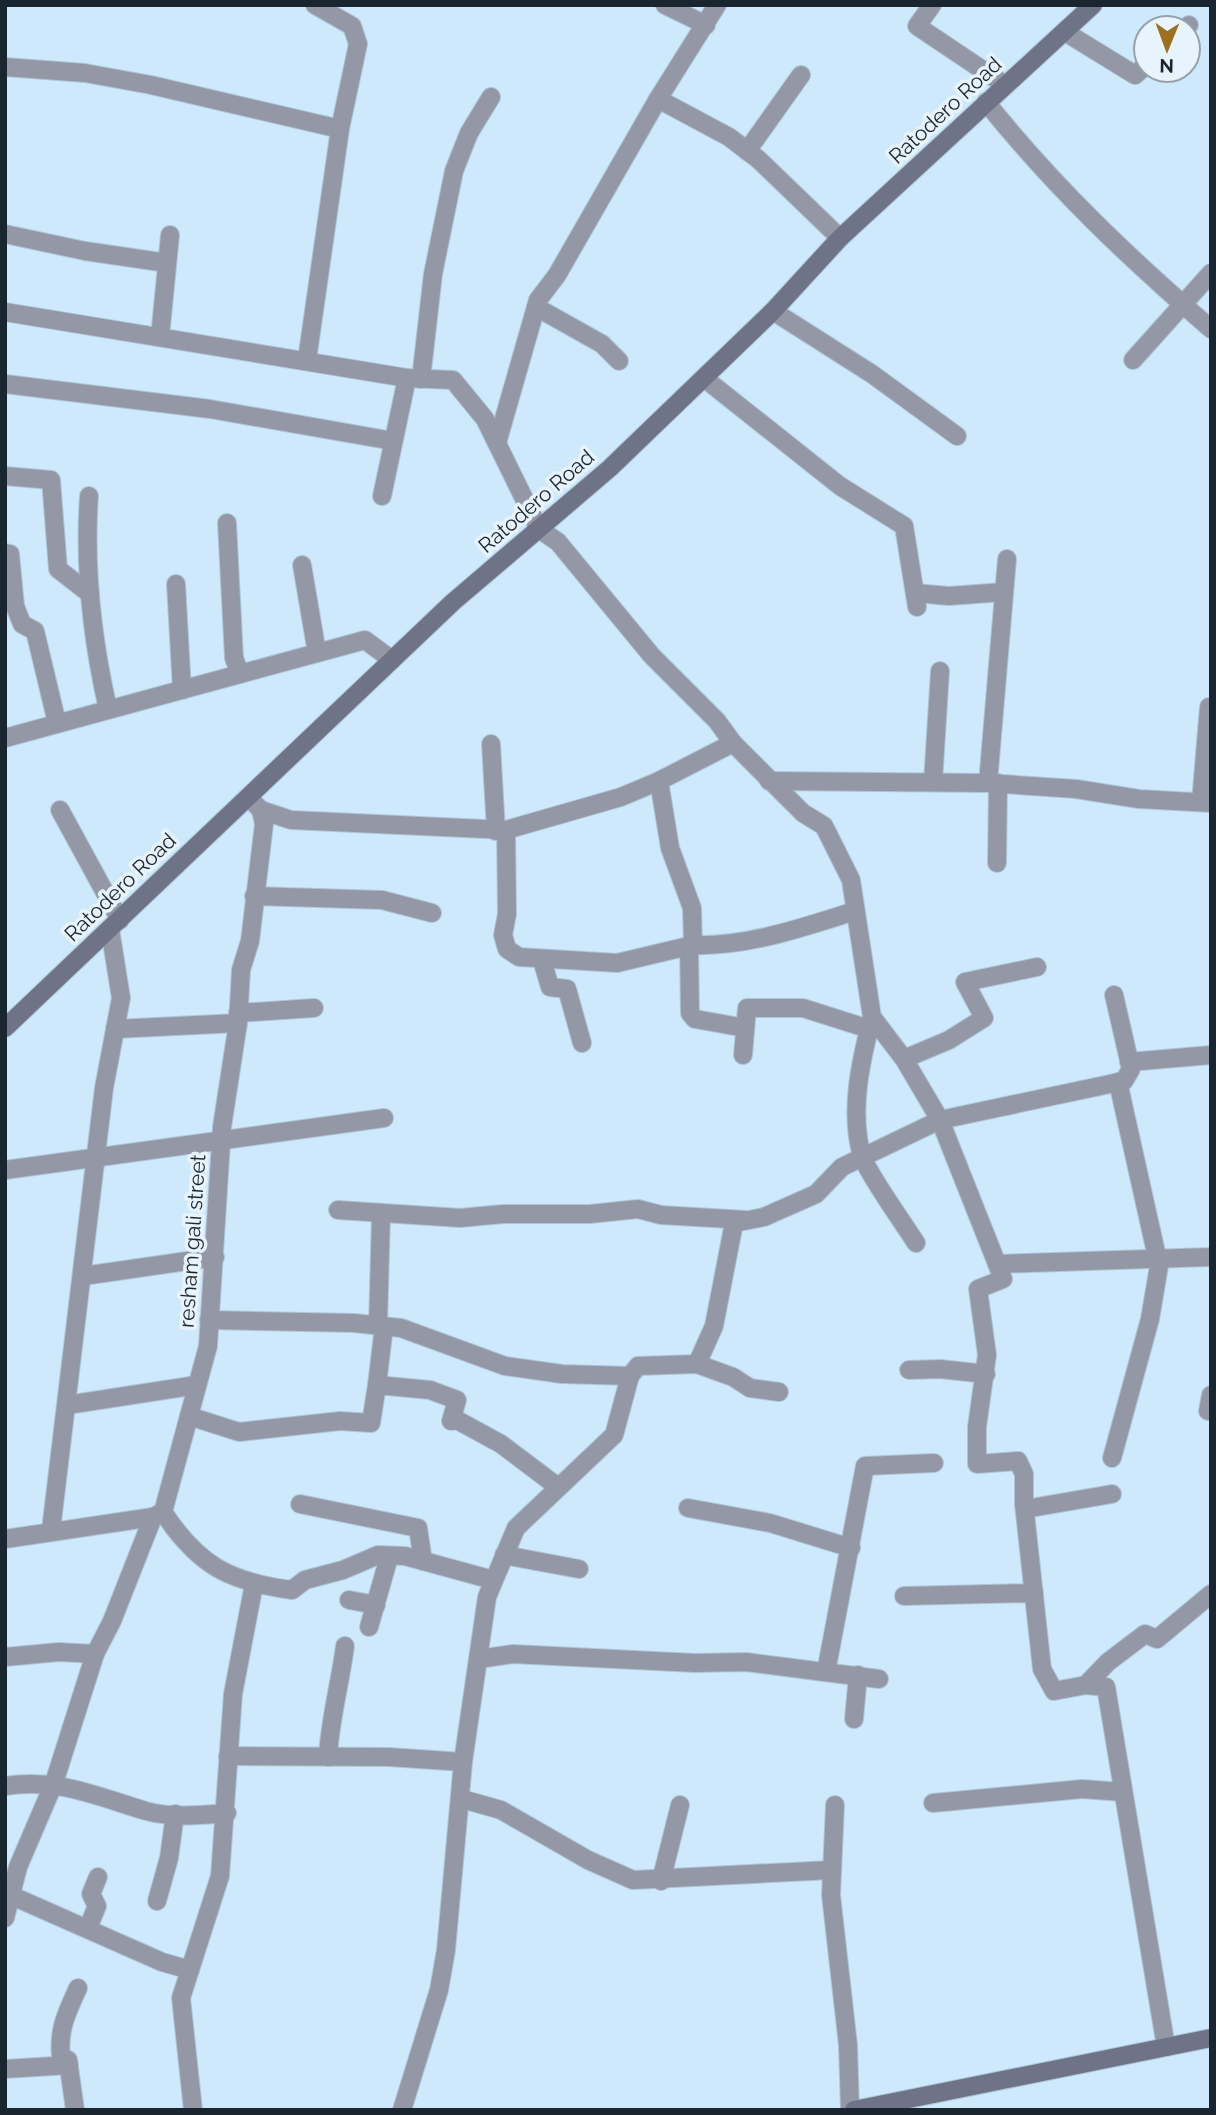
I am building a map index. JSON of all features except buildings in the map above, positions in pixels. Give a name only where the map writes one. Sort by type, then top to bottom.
[{"type":"main road","name":"Ratodero Road","points":[[5,1028],[392,660],[610,468],[773,311],[840,239],[1093,5]]},
{"type":"main road","points":[[852,2110],[1211,2038]]},
{"type":"street","points":[[307,360],[340,129],[358,44],[357,34],[352,26],[315,5]]},
{"type":"street","points":[[665,5],[706,26]]},
{"type":"street","points":[[497,443],[536,307],[658,99],[717,5]]},
{"type":"street","points":[[932,5],[917,26],[1005,85]]},
{"type":"street","points":[[1065,32],[1132,73]]},
{"type":"street","points":[[5,67],[85,73],[151,85],[340,129]]},
{"type":"street","points":[[747,150],[802,75]]},
{"type":"street","points":[[382,496],[393,441],[414,378],[454,171],[469,133],[491,97]]},
{"type":"street","points":[[658,99],[729,137],[747,150],[840,239]]},
{"type":"street","points":[[986,102],[1035,164],[1086,217],[1211,329]]},
{"type":"street","points":[[5,234],[85,251],[167,263]]},
{"type":"street","points":[[160,337],[170,235]]},
{"type":"street","points":[[1133,360],[1211,273]]},
{"type":"street","points":[[536,307],[602,344],[619,361]]},
{"type":"street","points":[[773,311],[872,374],[957,436]]},
{"type":"street","points":[[5,312],[414,378],[453,380],[485,419],[539,528],[558,542],[652,656],[717,721],[733,743],[769,781],[803,813],[824,825],[851,880],[870,1023],[858,1087],[857,1125],[863,1157],[916,1243]]},
{"type":"street","points":[[704,378],[840,486],[904,526],[916,600],[1004,592]]},
{"type":"street","points":[[5,384],[210,409],[393,441]]},
{"type":"street","points":[[5,477],[51,480],[58,569],[90,594]]},
{"type":"street","points":[[89,496],[86,545],[90,594],[96,657],[108,709]]},
{"type":"street","points":[[227,523],[234,658],[240,674]]},
{"type":"street","points":[[5,553],[10,554],[15,606],[22,624],[35,631],[57,723]]},
{"type":"street","points":[[997,863],[993,783],[1006,559]]},
{"type":"street","points":[[302,565],[317,653]]},
{"type":"street","points":[[176,584],[182,690]]},
{"type":"street","points":[[5,738],[365,640],[392,660]]},
{"type":"street","points":[[933,782],[940,671]]},
{"type":"street","points":[[769,781],[993,783],[1076,789],[1139,799],[1206,802],[1209,707]]},
{"type":"street","points":[[247,796],[261,810],[291,820],[501,831],[556,818],[659,781],[733,743]]},
{"type":"street","points":[[491,744],[507,890],[503,935],[507,949],[519,957],[617,964],[691,945],[710,946],[772,935],[855,911]]},
{"type":"street","points":[[659,781],[670,848],[692,908],[690,1013],[695,1018],[745,1028]]},
{"type":"street","points":[[51,1530],[104,1088],[121,998],[115,925],[60,810]]},
{"type":"street","name":"resham gali street","points":[[7,1906],[54,1783],[95,1654],[158,1515],[208,1346],[221,1140],[238,1018],[241,970],[250,941],[264,824],[261,810]]},
{"type":"street","points":[[254,896],[382,900],[432,913]]},
{"type":"street","points":[[542,960],[550,987],[567,989],[582,1043]]},
{"type":"street","points":[[904,1059],[949,1040],[984,1018],[965,982],[1037,967]]},
{"type":"street","points":[[697,1364],[714,1326],[734,1223],[787,1208],[816,1194],[842,1167],[940,1121],[1124,1081],[1130,1069],[1114,995]]},
{"type":"street","points":[[743,1055],[747,1007],[803,1008],[870,1023],[904,1059],[940,1121],[1003,1279],[978,1289],[987,1355],[977,1427],[977,1464],[1017,1461],[1024,1474],[1025,1509],[1042,1670],[1055,1690],[1086,1685],[1106,1687],[1166,2047]]},
{"type":"street","points":[[115,1029],[314,1008]]},
{"type":"street","points":[[1129,1062],[1211,1055]]},
{"type":"street","points":[[1111,1458],[1150,1319],[1159,1266],[1118,1082]]},
{"type":"street","points":[[5,1170],[384,1118]]},
{"type":"street","points":[[338,1210],[381,1215],[460,1218],[503,1214],[590,1214],[638,1209],[672,1216],[747,1220]]},
{"type":"street","points":[[189,1416],[239,1432],[340,1421],[371,1423],[381,1326],[381,1215]]},
{"type":"street","points":[[83,1276],[215,1257]]},
{"type":"street","points":[[997,1264],[1211,1257]]},
{"type":"street","points":[[209,1320],[381,1326],[412,1331],[505,1366],[562,1374],[630,1376]]},
{"type":"street","points":[[402,2110],[439,1990],[480,1632],[493,1580],[516,1528],[558,1487],[574,1476],[614,1435],[630,1376],[638,1366],[697,1364],[733,1377],[750,1388],[779,1392]]},
{"type":"street","points":[[909,1370],[940,1369],[986,1374]]},
{"type":"street","points":[[67,1405],[197,1385]]},
{"type":"street","points":[[377,1385],[430,1390],[457,1400],[451,1420],[457,1420],[501,1444],[558,1487]]},
{"type":"street","points":[[826,1672],[851,1548],[856,1498],[864,1465],[934,1463]]},
{"type":"street","points":[[1025,1509],[1112,1494]]},
{"type":"street","points":[[300,1504],[418,1528],[423,1561]]},
{"type":"street","points":[[688,1508],[771,1522],[851,1548]]},
{"type":"street","points":[[5,1539],[158,1515],[184,1544],[234,1579],[254,1584],[292,1590],[305,1580],[343,1570],[377,1555],[405,1556],[493,1580]]},
{"type":"street","points":[[504,1555],[579,1569]]},
{"type":"street","points":[[369,1627],[389,1557]]},
{"type":"street","points":[[193,2110],[181,1998],[220,1876],[227,1813],[233,1694],[254,1584]]},
{"type":"street","points":[[904,1596],[1034,1593]]},
{"type":"street","points":[[1086,1685],[1108,1662],[1145,1634],[1157,1639],[1211,1594]]},
{"type":"street","points":[[349,1600],[376,1605]]},
{"type":"street","points":[[328,1757],[330,1719],[341,1681],[345,1647]]},
{"type":"street","points":[[5,1657],[59,1652],[95,1654]]},
{"type":"street","points":[[479,1659],[513,1654],[695,1663],[746,1662],[878,1679]]},
{"type":"street","points":[[854,1719],[858,1675]]},
{"type":"street","points":[[228,1756],[389,1757],[463,1762]]},
{"type":"street","points":[[5,1786],[32,1782],[54,1783],[148,1811],[174,1814],[227,1813]]},
{"type":"street","points":[[933,1803],[1082,1789],[1123,1792]]},
{"type":"street","points":[[462,1799],[500,1810],[588,1860],[633,1880],[661,1881],[716,1875],[831,1870]]},
{"type":"street","points":[[661,1881],[680,1805]]},
{"type":"street","points":[[835,1805],[831,1870],[836,1953],[848,2045],[852,2110]]},
{"type":"street","points":[[157,1901],[169,1858],[174,1814]]},
{"type":"street","points":[[88,1928],[97,1906],[91,1894],[97,1877]]},
{"type":"street","points":[[7,1906],[88,1928],[162,1962],[190,1970]]},
{"type":"street","points":[[75,2110],[68,2060],[61,2056],[60,2028],[78,1988]]},
{"type":"street","points":[[5,2069],[69,2065]]}]
